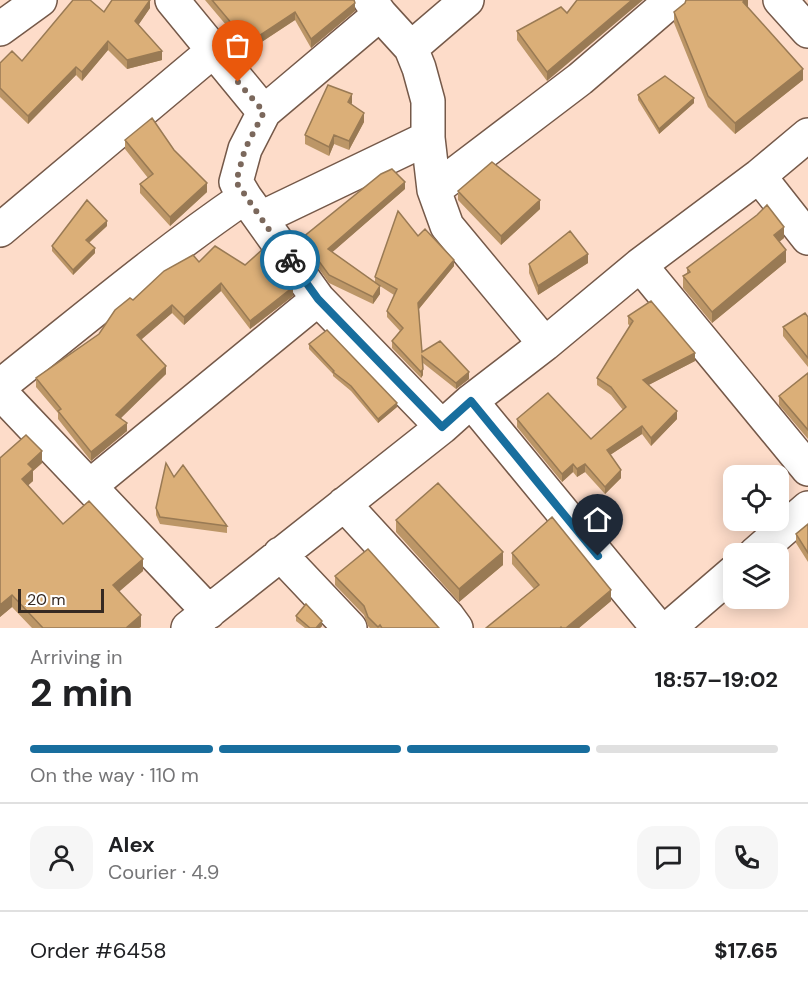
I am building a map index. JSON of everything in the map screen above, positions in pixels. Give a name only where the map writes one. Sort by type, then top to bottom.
[{"type":"street","points":[[0,29],[40,0]]},
{"type":"street","points":[[172,0],[264,112]]},
{"type":"street","points":[[411,48],[467,0]]},
{"type":"street","points":[[434,190],[580,79],[672,0]]},
{"type":"street","points":[[780,0],[808,31]]},
{"type":"street","points":[[442,427],[318,299],[236,182],[245,149],[264,112],[375,7],[411,48],[428,101],[428,138],[434,190],[447,226],[545,344]]},
{"type":"street","points":[[0,230],[213,51]]},
{"type":"street","points":[[0,392],[90,486],[199,620],[442,427],[640,265],[759,176],[808,135]]},
{"type":"street","points":[[0,386],[208,223],[253,208],[428,138]]},
{"type":"street","points":[[759,176],[808,238]]},
{"type":"street","points":[[640,265],[808,469]]},
{"type":"street","points":[[90,486],[318,299]]},
{"type":"street","points":[[471,401],[658,628]]},
{"type":"street","points":[[344,504],[456,628]]},
{"type":"street","points":[[768,543],[808,508]]},
{"type":"street","points":[[280,555],[350,628]]},
{"type":"street","points":[[669,628],[723,581]]},
{"type":"building","points":[[73,0],[90,0],[104,12],[112,0],[150,0],[135,21],[162,51],[127,60],[108,41],[82,72],[76,67],[28,116],[0,88],[0,63],[12,51],[22,61]]},
{"type":"building","points":[[212,0],[354,0],[355,3],[311,39],[295,12],[248,43]]},
{"type":"building","points":[[577,0],[632,0],[547,72],[517,31],[561,7],[567,13]]},
{"type":"building","points":[[686,0],[745,0],[743,2],[803,69],[735,123],[708,96],[674,12]]},
{"type":"building","points":[[665,76],[694,98],[659,129],[638,95]]},
{"type":"building","points":[[328,85],[352,94],[348,102],[364,113],[349,141],[334,135],[329,147],[305,135]]},
{"type":"building","points":[[152,118],[174,150],[207,183],[170,217],[140,184],[153,174],[125,140]]},
{"type":"building","points":[[492,162],[540,200],[501,236],[458,191]]},
{"type":"building","points":[[392,169],[405,182],[328,249],[380,286],[373,297],[329,275],[302,238],[381,174]]},
{"type":"building","points":[[87,200],[107,221],[86,240],[95,248],[73,270],[52,246]]},
{"type":"building","points":[[767,205],[784,227],[774,235],[786,250],[712,312],[683,276],[690,272],[687,268]]},
{"type":"building","points":[[398,211],[418,236],[425,229],[454,260],[418,303],[422,352],[440,341],[469,372],[456,383],[422,356],[423,369],[421,372],[392,341],[403,328],[387,311],[397,289],[375,277]]},
{"type":"building","points":[[570,231],[588,254],[538,286],[529,264]]},
{"type":"building","points":[[215,246],[245,265],[264,248],[293,287],[250,321],[221,283],[184,317],[172,305],[137,335],[166,366],[116,415],[127,423],[91,452],[58,411],[61,409],[36,378],[99,334],[115,310],[130,298],[133,300],[164,271],[193,255],[199,262]]},
{"type":"building","points":[[651,301],[695,353],[643,380],[677,411],[651,438],[642,426],[607,450],[621,470],[605,487],[585,464],[577,469],[573,464],[562,474],[517,419],[548,393],[591,439],[626,407],[611,387],[597,378],[633,321],[628,316]]},
{"type":"building","points":[[805,313],[808,317],[808,358],[783,327]]},
{"type":"building","points":[[327,330],[397,403],[378,419],[351,386],[333,372],[309,344]]},
{"type":"building","points":[[808,373],[808,430],[779,396]]},
{"type":"building","points":[[26,435],[42,451],[28,464],[33,469],[22,479],[63,524],[89,501],[143,559],[113,585],[141,615],[126,628],[43,628],[12,595],[0,605],[0,458]]},
{"type":"building","points":[[166,463],[174,477],[183,465],[227,526],[160,517],[156,508]]},
{"type":"building","points":[[438,483],[503,552],[459,589],[396,520]]},
{"type":"building","points":[[552,517],[611,590],[566,628],[486,628],[539,585],[512,553]]},
{"type":"building","points":[[808,524],[808,553],[796,534]]},
{"type":"building","points":[[368,549],[439,628],[382,628],[368,617],[364,606],[335,576]]},
{"type":"building","points":[[306,604],[322,621],[316,628],[310,628],[296,616]]},
{"type":"way so far","points":[[238,82],[264,112],[245,149],[236,182],[290,260]]},
{"type":"route","points":[[290,260],[318,299],[442,427],[471,401],[598,556]]}]
